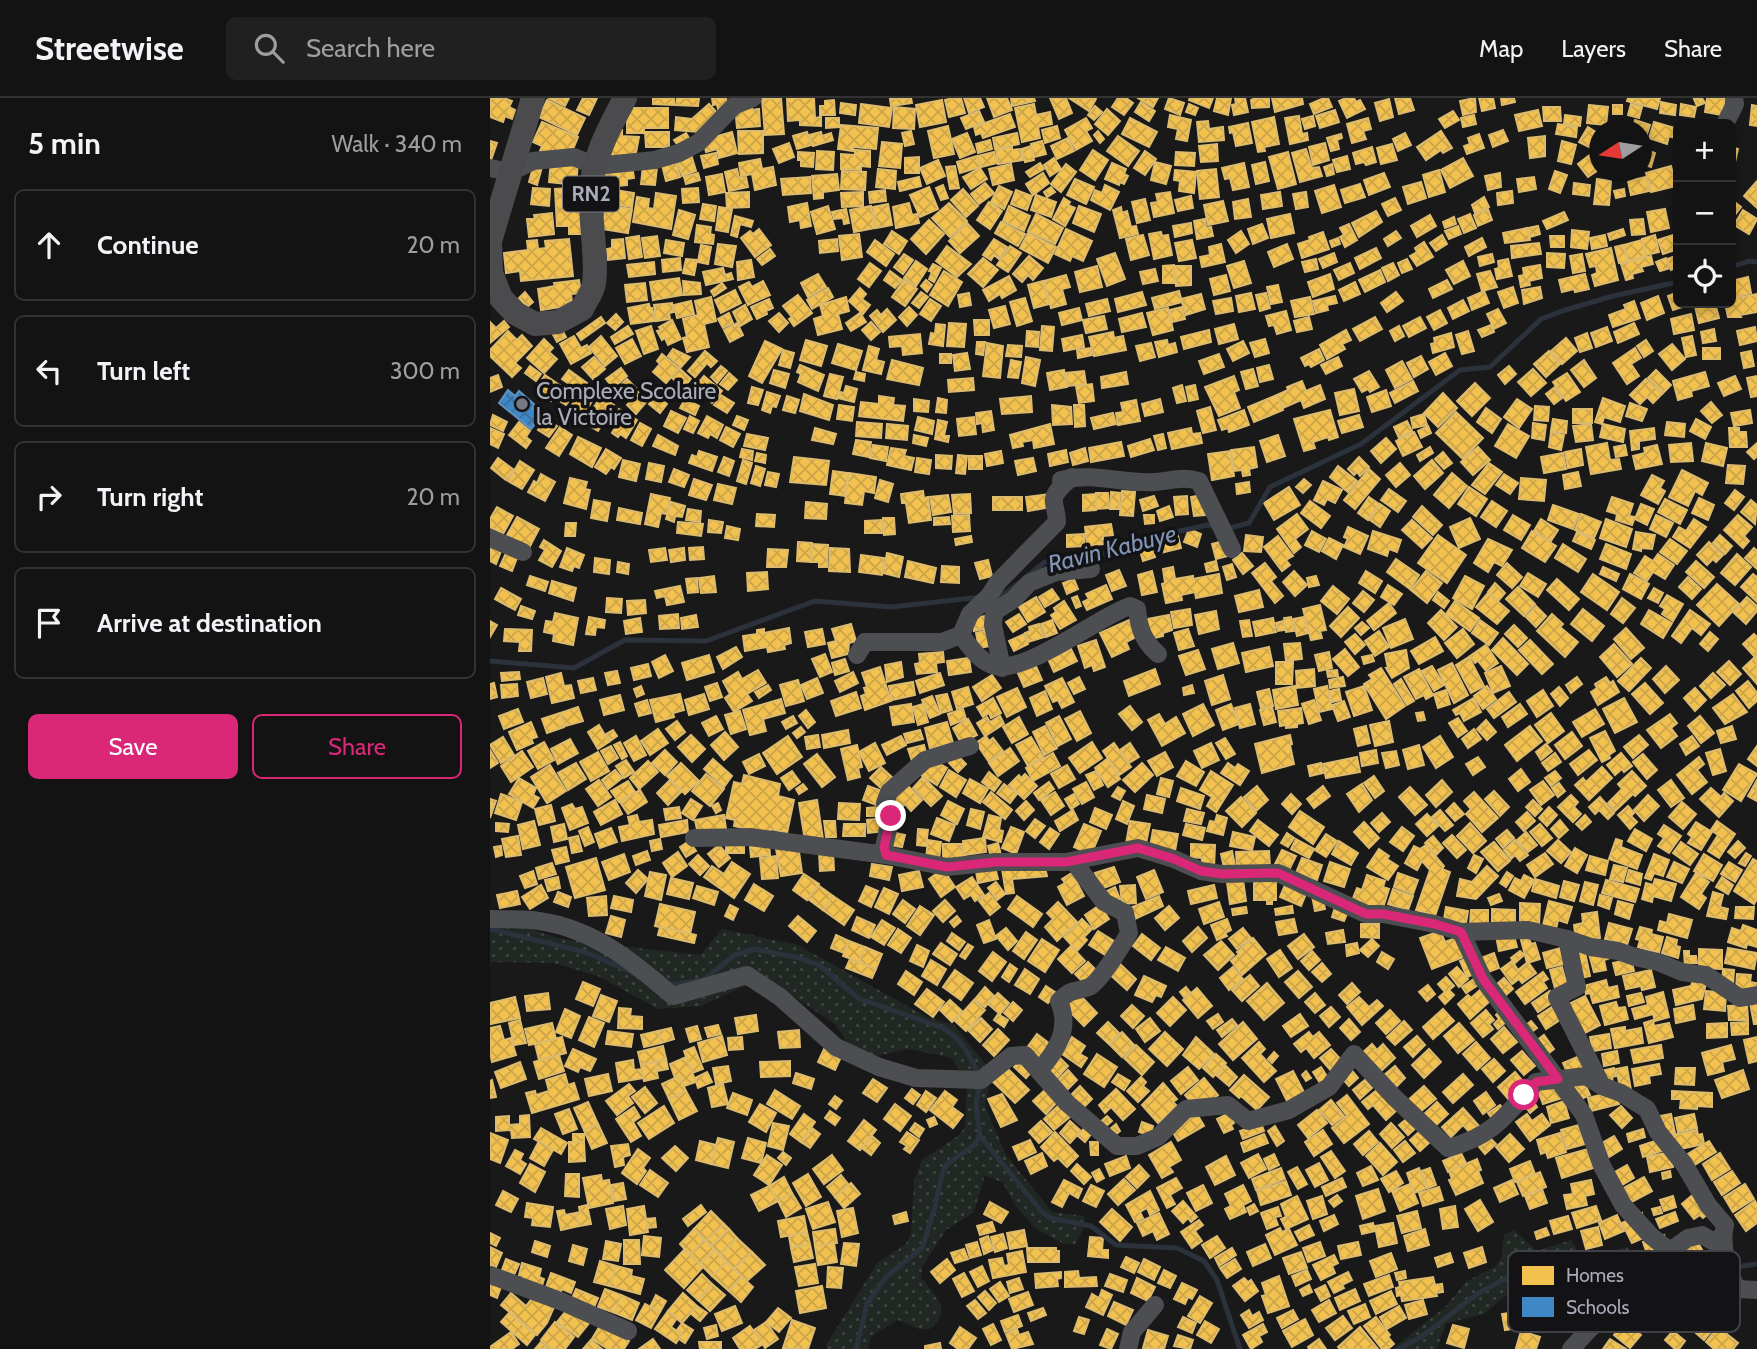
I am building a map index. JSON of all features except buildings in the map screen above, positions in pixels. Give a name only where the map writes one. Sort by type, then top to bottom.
[{"type":"highway","name":"RN2","points":[[533,98],[500,170],[490,241],[492,282],[501,298],[515,313],[534,324],[558,322],[582,309],[592,290],[594,266],[590,194],[595,166],[606,134],[625,98]]},
{"type":"street","points":[[500,170],[547,159],[574,158],[595,166],[654,160],[679,153],[698,143],[735,105],[753,98]]},
{"type":"street","points":[[1728,119],[1735,104],[1734,98]]},
{"type":"street","points":[[1050,482],[1072,477],[1154,482],[1185,477],[1199,481],[1233,549]]},
{"type":"street","points":[[857,654],[865,642],[942,642],[961,635],[970,614],[1057,522],[1058,511],[1054,503],[1056,494],[1072,477]]},
{"type":"street","points":[[490,538],[523,552]]},
{"type":"street","points":[[1002,668],[993,625],[994,612],[1014,599],[1029,583],[1056,572],[1091,569]]},
{"type":"street","points":[[961,635],[982,659],[1002,668],[1057,645],[1130,606],[1137,609],[1140,631],[1149,646],[1158,654]]},
{"type":"street","points":[[886,855],[884,847],[891,816],[885,803],[890,792],[925,760],[970,746]]},
{"type":"street","points":[[694,838],[750,836],[886,855],[947,867],[996,862],[1073,861],[1138,848],[1201,871],[1222,874],[1278,873],[1366,914],[1383,914],[1461,932],[1528,930],[1567,939],[1576,944],[1658,961],[1682,972],[1706,975],[1740,999],[1757,995]]},
{"type":"street","points":[[1039,1071],[1054,1054],[1065,1028],[1065,1014],[1059,1002],[1068,992],[1088,987],[1098,980],[1129,933],[1125,913],[1104,902],[1073,861]]},
{"type":"street","points":[[490,919],[537,920],[574,928],[626,956],[673,996],[747,975],[780,998],[836,1046],[879,1067],[916,1078],[981,1080],[1011,1056],[1025,1055],[1067,1103],[1117,1146],[1137,1146],[1158,1137],[1186,1109],[1228,1105],[1248,1121],[1289,1110],[1329,1087],[1354,1054],[1393,1096],[1448,1148],[1489,1132],[1536,1082],[1586,1076],[1647,1109],[1658,1132],[1684,1164],[1708,1205],[1725,1225],[1723,1235],[1726,1251]]},
{"type":"street","points":[[1461,932],[1483,979],[1584,1115],[1602,1166],[1623,1205],[1651,1236],[1671,1251],[1688,1238],[1702,1235],[1714,1242],[1723,1235]]},
{"type":"street","points":[[1567,939],[1577,987],[1557,998],[1602,1086]]},
{"type":"street","points":[[490,1275],[564,1301],[628,1331]]},
{"type":"street","points":[[1128,1349],[1132,1332],[1155,1305]]},
{"type":"street","points":[[1571,1349],[1588,1332]]},
{"type":"shaded area","points":[[490,916],[562,939],[690,954],[701,954],[722,929],[798,945],[927,1017],[954,1025],[986,1065],[989,1086],[985,1106],[1006,1155],[1052,1212],[1084,1216],[1085,1226],[1075,1244],[1064,1244],[1036,1229],[1015,1205],[1003,1183],[985,1175],[974,1212],[946,1230],[922,1267],[921,1277],[940,1303],[941,1316],[937,1322],[930,1329],[919,1329],[898,1320],[871,1336],[868,1349],[827,1349],[826,1345],[878,1262],[905,1245],[911,1235],[914,1181],[922,1160],[958,1136],[965,1127],[967,1084],[952,1058],[909,1049],[876,1056],[854,1052],[835,1024],[769,980],[740,988],[701,1006],[658,1009],[598,976],[554,963],[490,962]]},
{"type":"shaded area","points":[[1514,1230],[1537,1251],[1508,1251],[1508,1294],[1484,1314],[1446,1323],[1437,1349],[1392,1349],[1445,1307],[1466,1282],[1496,1266],[1502,1256],[1504,1234]]},
{"type":"shaded area","points":[[1571,1240],[1578,1251],[1537,1251]]},
{"type":"shaded area","points":[[1627,1247],[1630,1251],[1611,1251]]},
{"type":"waterway","name":"Ravin Kabuye","points":[[1736,265],[1749,261],[1757,262]]},
{"type":"waterway","name":"Ravin Kabuye","points":[[1226,529],[1249,523],[1270,487],[1361,444],[1460,370],[1490,367],[1541,319],[1613,296],[1673,283]]},
{"type":"waterway","name":"Ravin Kabuye","points":[[1026,577],[1045,562],[1095,557],[1157,536],[1207,525],[1217,527]]},
{"type":"waterway","name":"Ravin Kabuye","points":[[995,596],[1000,597],[1019,583]]},
{"type":"waterway","name":"Ravin Kabuye","points":[[490,661],[574,668],[625,640],[706,641],[815,601],[891,607],[982,597]]},
{"type":"waterway","points":[[490,929],[585,952],[634,973]]},
{"type":"waterway","points":[[669,985],[703,980],[735,955],[755,949],[799,958],[819,965],[858,998],[943,1028],[961,1043],[979,1075]]},
{"type":"waterway","points":[[856,1349],[867,1304],[886,1277],[922,1248],[947,1164],[974,1145],[980,1136],[976,1103],[980,1085]]},
{"type":"waterway","points":[[980,1136],[1042,1212],[1050,1218],[1091,1226],[1116,1245],[1177,1248],[1204,1261],[1217,1280],[1240,1349]]},
{"type":"waterway","points":[[1740,1266],[1757,1264]]},
{"type":"waterway","points":[[1399,1349],[1424,1335],[1477,1294],[1508,1277]]},
{"type":"place","name":"Complexe Scolaire la Victoire","points":[[522,404]]},
{"type":"route","points":[[891,816],[884,847],[886,855],[928,865],[947,867],[996,862],[1066,862],[1138,848],[1201,871],[1222,874],[1278,873],[1366,914],[1383,914],[1461,932],[1483,979],[1507,1009],[1528,1043],[1558,1079],[1536,1082],[1524,1095]]}]
